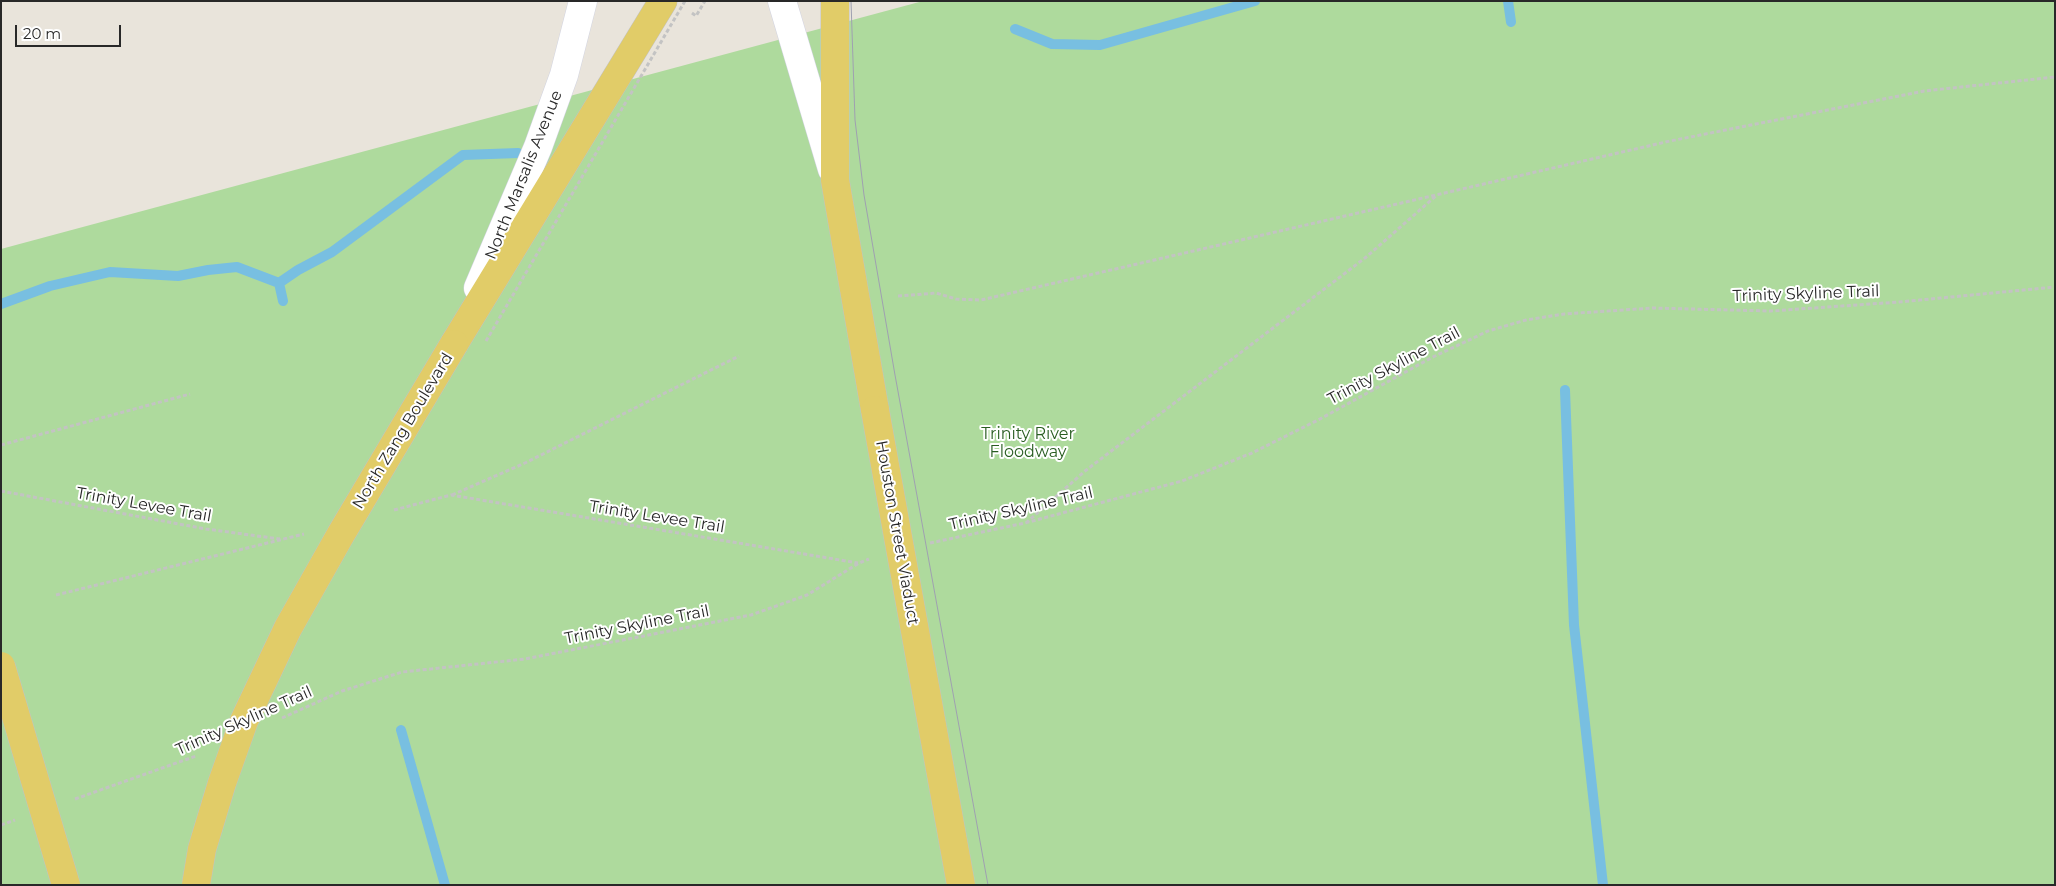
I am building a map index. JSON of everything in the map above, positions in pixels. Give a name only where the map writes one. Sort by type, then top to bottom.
[{"type":"main road","name":"North Zang Boulevard","points":[[196,885],[202,849],[222,782],[244,721],[280,645],[341,534],[662,1]]},
{"type":"main road","points":[[835,1],[835,180]]},
{"type":"main road","name":"Houston Street Viaduct","points":[[835,180],[961,885]]},
{"type":"main road","points":[[1,666],[66,885]]},
{"type":"main road","points":[[1,724],[53,841]]},
{"type":"street","name":"North Marsalis Avenue","points":[[454,344],[538,147],[564,75],[583,1]]},
{"type":"street","points":[[782,1],[835,180]]},
{"type":"path","points":[[696,16],[705,1]]},
{"type":"path","points":[[898,296],[936,293],[956,299],[980,300],[1670,141],[1924,91],[2055,77]]},
{"type":"path","points":[[1025,524],[1085,471],[1365,258],[1438,195]]},
{"type":"path","name":"Trinity Skyline Trail","points":[[929,544],[1025,524],[1182,481],[1252,453],[1320,419],[1431,358],[1488,331],[1526,320],[1564,314],[1653,308],[1772,311],[1899,302],[2055,287]]},
{"type":"path","name":"Trinity Levee Trail","points":[[739,356],[525,463],[451,495],[859,563]]},
{"type":"path","points":[[1,445],[190,394]]},
{"type":"path","name":"Trinity Levee Trail","points":[[1,491],[206,529],[283,540],[56,595]]},
{"type":"path","name":"Trinity Skyline Trail","points":[[280,719],[342,692],[402,672],[525,659],[751,615],[807,595],[859,563],[875,557]]},
{"type":"path","name":"Trinity Skyline Trail","points":[[74,800],[200,754]]},
{"type":"path","points":[[1,825],[19,819]]},
{"type":"green space","name":"Trinity River Floodway","points":[[923,1],[2055,1],[2055,885],[1,885],[1,249]]},
{"type":"waterway","points":[[1015,29],[1052,44],[1100,45],[1255,1]]},
{"type":"waterway","points":[[1508,1],[1511,22]]},
{"type":"waterway","points":[[279,283],[298,270],[332,252],[463,155],[518,153]]},
{"type":"waterway","points":[[1,304],[50,286],[110,272],[178,276],[237,267],[279,283]]},
{"type":"waterway","points":[[279,283],[283,301]]},
{"type":"waterway","points":[[1565,390],[1574,625],[1603,885]]},
{"type":"waterway","points":[[401,730],[445,885]]},
{"type":"tram line","points":[[851,1],[855,120],[864,195],[988,885]]}]
